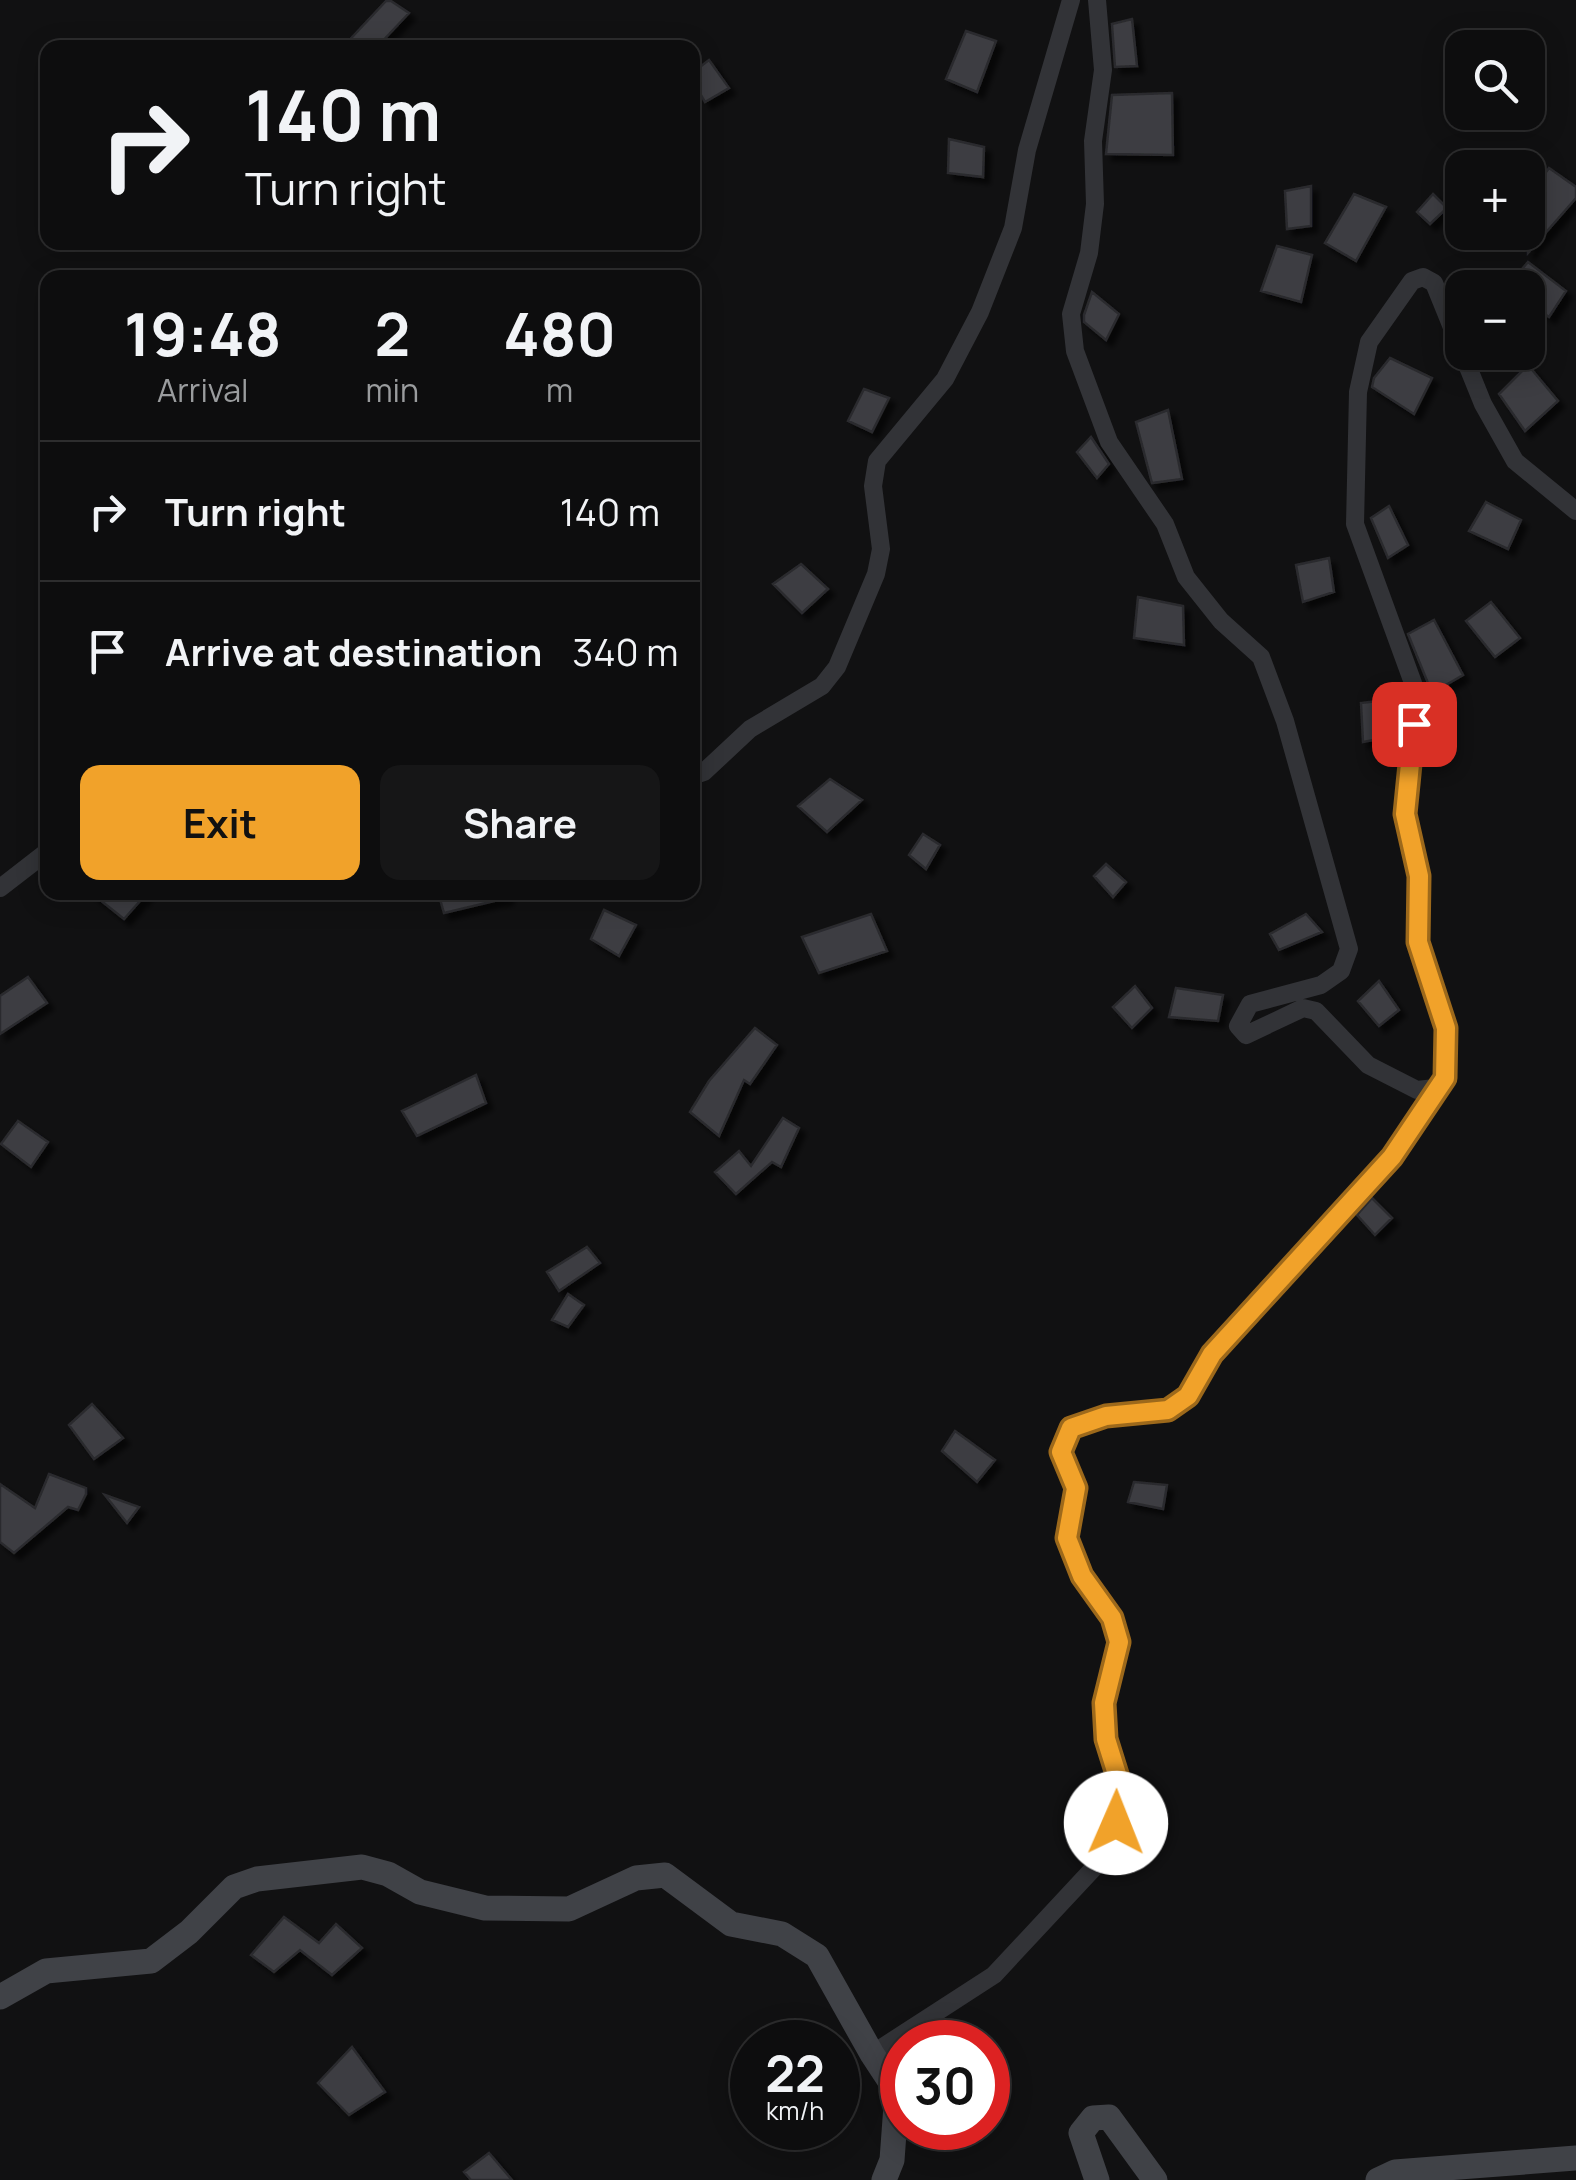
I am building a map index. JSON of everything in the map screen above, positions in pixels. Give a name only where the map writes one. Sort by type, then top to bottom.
[{"type":"street","points":[[700,773],[750,729],[822,686],[838,668],[876,574],[882,549],[872,486],[877,461],[945,379],[980,312],[1013,228],[1026,150],[1071,0]]},
{"type":"street","points":[[1096,0],[1103,70],[1092,141],[1095,204],[1089,254],[1071,314],[1074,351],[1109,442],[1165,524],[1186,576],[1221,621],[1261,658],[1285,721],[1350,949],[1341,971],[1321,985],[1250,1004],[1238,1026],[1246,1036],[1303,1008],[1316,1011],[1368,1065],[1418,1090],[1436,1088]]},
{"type":"street","points":[[872,2054],[994,1975],[1104,1857],[1116,1823],[1121,1787],[1106,1739],[1104,1703],[1119,1642],[1112,1618],[1082,1576],[1067,1538],[1076,1488],[1061,1452],[1071,1428],[1106,1416],[1168,1410],[1188,1396],[1212,1354],[1392,1157],[1445,1078],[1446,1028],[1418,942],[1419,876],[1405,814],[1417,694],[1355,524],[1358,392],[1370,342],[1412,281],[1423,277],[1434,283],[1483,404],[1515,461],[1576,511]]},
{"type":"street","points":[[0,888],[40,857]]},
{"type":"street","points":[[0,1997],[46,1971],[150,1961],[189,1932],[234,1887],[257,1878],[362,1866],[388,1874],[420,1892],[485,1908],[570,1909],[636,1878],[665,1875],[731,1924],[782,1934],[817,1956],[897,2092],[892,2160],[884,2180]]},
{"type":"street","points":[[1097,2180],[1081,2132],[1093,2118],[1109,2117],[1155,2180]]},
{"type":"street","points":[[1378,2180],[1396,2172],[1576,2158]]},
{"type":"building","points":[[386,1],[409,13],[384,40],[349,40]]},
{"type":"building","points":[[1132,19],[1137,66],[1115,67],[1112,24]]},
{"type":"building","points":[[966,31],[996,41],[977,92],[946,79]]},
{"type":"building","points":[[709,60],[729,88],[705,102],[700,93],[700,67]]},
{"type":"building","points":[[1172,93],[1173,155],[1106,154],[1112,95]]},
{"type":"building","points":[[949,139],[984,147],[983,177],[948,173]]},
{"type":"building","points":[[1549,168],[1576,187],[1576,198],[1545,234],[1545,174]]},
{"type":"building","points":[[1311,186],[1311,226],[1287,229],[1285,191]]},
{"type":"building","points":[[1354,194],[1386,207],[1356,261],[1325,243]]},
{"type":"building","points":[[1433,194],[1445,206],[1430,224],[1417,212]]},
{"type":"building","points":[[1277,246],[1312,255],[1301,302],[1261,291]]},
{"type":"building","points":[[1528,262],[1538,270],[1521,270]]},
{"type":"building","points":[[1545,275],[1566,291],[1549,317],[1545,314]]},
{"type":"building","points":[[1092,292],[1119,314],[1106,340],[1084,322]]},
{"type":"building","points":[[1390,358],[1432,378],[1414,414],[1372,387],[1374,378]]},
{"type":"building","points":[[1523,370],[1532,370],[1558,401],[1525,431],[1499,394]]},
{"type":"building","points":[[864,389],[889,398],[872,432],[848,421]]},
{"type":"building","points":[[1168,410],[1182,479],[1152,483],[1136,422]]},
{"type":"building","points":[[1091,437],[1109,464],[1097,478],[1077,452]]},
{"type":"building","points":[[1486,502],[1521,520],[1508,549],[1469,531]]},
{"type":"building","points":[[1389,506],[1408,545],[1388,558],[1371,518]]},
{"type":"building","points":[[1329,558],[1334,592],[1303,602],[1296,565]]},
{"type":"building","points":[[801,564],[828,589],[802,613],[773,584]]},
{"type":"building","points":[[1138,597],[1183,606],[1184,645],[1134,638]]},
{"type":"building","points":[[1491,602],[1520,638],[1495,657],[1466,621]]},
{"type":"building","points":[[1434,620],[1463,675],[1432,693],[1408,634]]},
{"type":"building","points":[[1386,700],[1389,737],[1363,742],[1361,703]]},
{"type":"building","points":[[830,779],[862,800],[827,832],[798,806]]},
{"type":"building","points":[[923,834],[940,845],[926,869],[909,855]]},
{"type":"building","points":[[1106,864],[1126,882],[1113,897],[1094,876]]},
{"type":"building","points":[[100,900],[141,900],[124,919]]},
{"type":"building","points":[[440,900],[499,900],[444,913]]},
{"type":"building","points":[[604,910],[636,925],[619,956],[591,939]]},
{"type":"building","points":[[871,914],[887,951],[819,973],[802,937]]},
{"type":"building","points":[[1306,914],[1322,932],[1279,950],[1270,934]]},
{"type":"building","points":[[28,977],[47,1003],[0,1034],[0,996]]},
{"type":"building","points":[[1379,981],[1399,1010],[1379,1026],[1358,1001]]},
{"type":"building","points":[[1135,986],[1152,1008],[1132,1028],[1113,1007]]},
{"type":"building","points":[[1176,988],[1223,995],[1218,1021],[1169,1017]]},
{"type":"building","points":[[755,1028],[777,1045],[750,1084],[744,1080],[719,1136],[690,1112],[709,1081]]},
{"type":"building","points":[[476,1075],[486,1103],[417,1136],[402,1111]]},
{"type":"building","points":[[783,1118],[799,1128],[781,1167],[772,1162],[736,1194],[715,1172],[739,1151],[751,1166]]},
{"type":"building","points":[[18,1121],[48,1142],[31,1167],[1,1144]]},
{"type":"building","points":[[1372,1198],[1392,1218],[1375,1235],[1357,1215]]},
{"type":"building","points":[[587,1247],[600,1263],[559,1291],[547,1272]]},
{"type":"building","points":[[568,1294],[584,1305],[568,1327],[552,1320]]},
{"type":"building","points":[[92,1404],[123,1438],[94,1459],[69,1425]]},
{"type":"building","points":[[955,1431],[995,1460],[977,1482],[942,1451]]},
{"type":"building","points":[[49,1474],[86,1488],[86,1494],[78,1510],[68,1507],[14,1553],[0,1542],[0,1484],[35,1508]]},
{"type":"building","points":[[1134,1482],[1167,1485],[1163,1509],[1128,1502]]},
{"type":"building","points":[[105,1495],[139,1507],[127,1523]]},
{"type":"building","points":[[284,1917],[319,1943],[336,1924],[362,1948],[332,1975],[300,1950],[274,1972],[251,1955]]},
{"type":"building","points":[[352,2047],[385,2092],[349,2115],[318,2083]]},
{"type":"building","points":[[489,2153],[512,2180],[471,2180],[464,2172]]},
{"type":"route","points":[[1116,1823],[1121,1787],[1106,1739],[1104,1703],[1119,1642],[1112,1618],[1082,1576],[1067,1538],[1076,1488],[1061,1452],[1071,1428],[1106,1416],[1168,1410],[1188,1396],[1212,1354],[1392,1157],[1445,1078],[1446,1028],[1418,942],[1419,876],[1405,814],[1414,724]]}]
